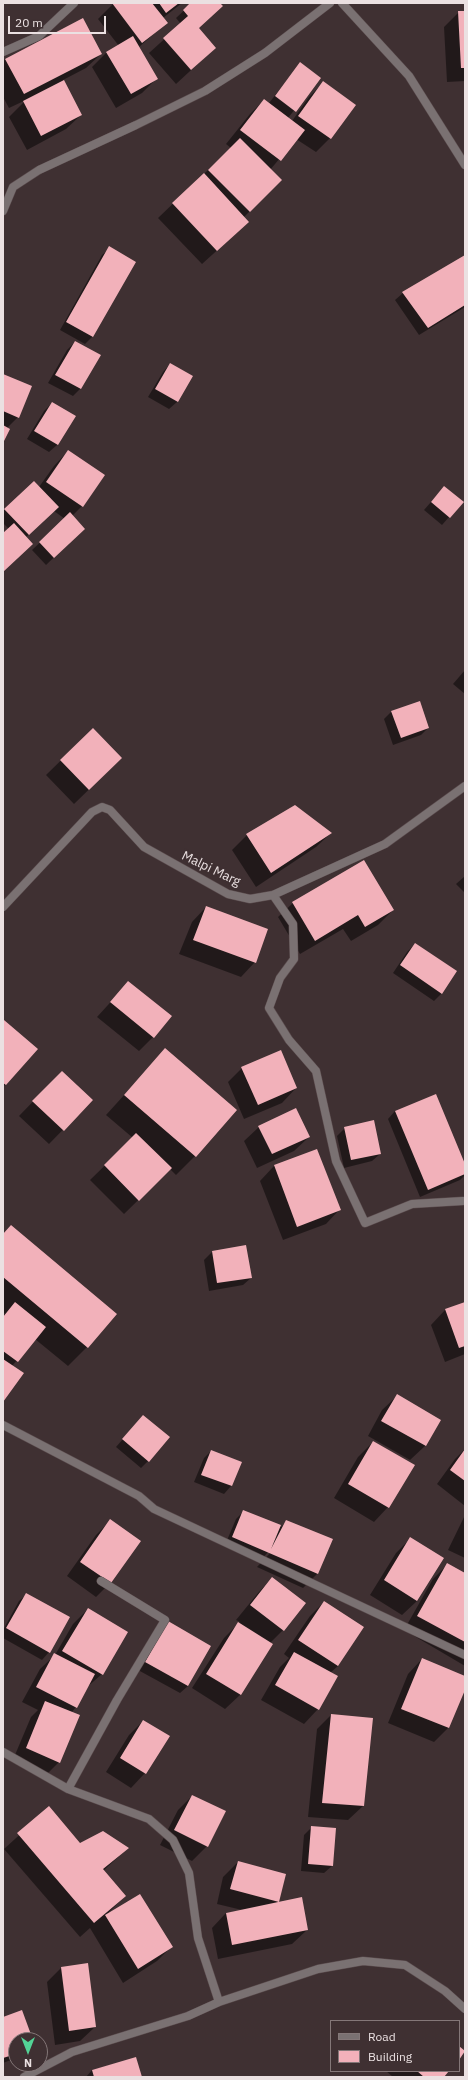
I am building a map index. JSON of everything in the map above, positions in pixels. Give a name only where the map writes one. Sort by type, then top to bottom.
[{"type":"street","points":[[3,52],[39,36],[74,3]]},
{"type":"street","points":[[3,211],[12,188],[39,170],[136,125],[205,90],[265,53],[330,3]]},
{"type":"street","points":[[342,3],[409,76],[465,165]]},
{"type":"street","name":"Malpi Marg","points":[[3,907],[92,812],[102,807],[110,810],[144,847],[222,890],[250,899],[273,895],[385,844],[465,786]]},
{"type":"street","points":[[273,895],[293,924],[294,959],[280,978],[269,1008],[289,1040],[316,1071],[336,1161],[365,1223],[412,1204],[463,1200]]},
{"type":"street","points":[[3,1425],[139,1496],[154,1509],[465,1655]]},
{"type":"street","points":[[68,1788],[117,1700],[165,1620],[101,1581]]},
{"type":"street","points":[[3,1752],[68,1788],[149,1819],[174,1840],[189,1873],[198,1938],[219,2002]]},
{"type":"street","points":[[24,2077],[72,2052],[188,2016],[219,2002],[318,1969],[363,1961],[405,1964],[445,1990],[465,2009]]},
{"type":"building","points":[[112,3],[152,3],[168,23],[142,43]]},
{"type":"building","points":[[159,3],[179,3],[166,13]]},
{"type":"building","points":[[190,3],[220,3],[223,6],[199,28],[216,48],[191,70],[163,38],[188,16],[183,10]]},
{"type":"building","points":[[458,11],[465,11],[465,68],[461,68]]},
{"type":"building","points":[[83,18],[102,54],[24,94],[5,59]]},
{"type":"building","points":[[133,36],[158,79],[131,94],[106,52]]},
{"type":"building","points":[[300,62],[321,78],[296,112],[275,96]]},
{"type":"building","points":[[64,80],[82,115],[41,136],[23,101]]},
{"type":"building","points":[[323,81],[356,105],[331,139],[298,116]]},
{"type":"building","points":[[264,99],[305,130],[281,161],[240,130]]},
{"type":"building","points":[[240,138],[282,180],[250,212],[208,170]]},
{"type":"building","points":[[204,173],[249,222],[217,251],[172,203]]},
{"type":"building","points":[[109,246],[136,262],[93,337],[66,322]]},
{"type":"building","points":[[465,255],[465,305],[428,328],[402,292]]},
{"type":"building","points":[[75,341],[101,355],[81,389],[55,375]]},
{"type":"building","points":[[170,363],[193,376],[178,402],[155,389]]},
{"type":"building","points":[[3,374],[32,386],[19,418],[3,411]]},
{"type":"building","points":[[52,402],[76,416],[58,445],[34,431]]},
{"type":"building","points":[[3,425],[10,429],[3,443]]},
{"type":"building","points":[[68,450],[105,475],[83,507],[46,482]]},
{"type":"building","points":[[34,481],[59,507],[29,535],[4,509]]},
{"type":"building","points":[[444,486],[464,502],[450,518],[431,502]]},
{"type":"building","points":[[70,512],[85,529],[54,558],[39,542]]},
{"type":"building","points":[[14,523],[33,544],[3,572],[3,533]]},
{"type":"building","points":[[420,701],[429,728],[401,738],[391,711]]},
{"type":"building","points":[[93,728],[122,758],[89,790],[60,760]]},
{"type":"building","points":[[295,805],[332,833],[271,873],[246,834]]},
{"type":"building","points":[[364,860],[394,910],[365,927],[358,915],[315,941],[292,902]]},
{"type":"building","points":[[206,906],[268,929],[256,963],[193,940]]},
{"type":"building","points":[[415,943],[457,971],[442,994],[400,965]]},
{"type":"building","points":[[128,981],[172,1016],[154,1038],[110,1002]]},
{"type":"building","points":[[4,1020],[38,1049],[6,1085],[3,1083]]},
{"type":"building","points":[[165,1048],[237,1110],[196,1157],[124,1095]]},
{"type":"building","points":[[281,1050],[297,1088],[258,1105],[241,1067]]},
{"type":"building","points":[[62,1071],[93,1100],[64,1131],[32,1101]]},
{"type":"building","points":[[436,1094],[465,1164],[465,1174],[428,1190],[395,1111]]},
{"type":"building","points":[[296,1108],[310,1137],[272,1154],[258,1126]]},
{"type":"building","points":[[374,1120],[381,1154],[351,1160],[344,1127]]},
{"type":"building","points":[[136,1133],[172,1168],[139,1201],[104,1165]]},
{"type":"building","points":[[317,1149],[341,1210],[297,1227],[274,1165]]},
{"type":"building","points":[[11,1225],[117,1314],[88,1348],[3,1277],[3,1234]]},
{"type":"building","points":[[246,1245],[252,1278],[217,1283],[212,1251]]},
{"type":"building","points":[[15,1302],[46,1327],[18,1362],[3,1351],[3,1317]]},
{"type":"building","points":[[465,1302],[465,1346],[459,1348],[445,1309]]},
{"type":"building","points":[[3,1359],[24,1373],[3,1402]]},
{"type":"building","points":[[397,1394],[441,1420],[426,1446],[381,1421]]},
{"type":"building","points":[[143,1415],[170,1437],[149,1462],[122,1439]]},
{"type":"building","points":[[373,1441],[415,1465],[389,1508],[348,1484]]},
{"type":"building","points":[[465,1449],[465,1481],[450,1470]]},
{"type":"building","points":[[211,1450],[242,1462],[232,1486],[201,1475]]},
{"type":"building","points":[[243,1510],[281,1525],[271,1549],[286,1520],[333,1539],[318,1574],[232,1537]]},
{"type":"building","points":[[110,1519],[141,1541],[111,1583],[80,1562]]},
{"type":"building","points":[[410,1537],[444,1558],[417,1601],[384,1580]]},
{"type":"building","points":[[447,1563],[465,1573],[465,1642],[417,1616]]},
{"type":"building","points":[[272,1577],[306,1603],[284,1631],[250,1605]]},
{"type":"building","points":[[26,1593],[70,1617],[50,1653],[6,1628]]},
{"type":"building","points":[[324,1601],[364,1627],[338,1666],[298,1640]]},
{"type":"building","points":[[88,1608],[128,1632],[103,1675],[62,1651]]},
{"type":"building","points":[[168,1621],[211,1646],[188,1686],[145,1662]]},
{"type":"building","points":[[238,1622],[273,1644],[241,1695],[206,1674]]},
{"type":"building","points":[[294,1652],[338,1676],[319,1710],[275,1685]]},
{"type":"building","points":[[54,1653],[95,1674],[77,1708],[36,1687]]},
{"type":"building","points":[[422,1658],[465,1676],[465,1690],[449,1728],[401,1709]]},
{"type":"building","points":[[45,1701],[80,1715],[60,1763],[26,1748]]},
{"type":"building","points":[[331,1714],[373,1718],[364,1806],[322,1803]]},
{"type":"building","points":[[143,1720],[170,1736],[146,1774],[120,1758]]},
{"type":"building","points":[[192,1795],[226,1811],[208,1847],[174,1830]]},
{"type":"building","points":[[49,1806],[80,1843],[103,1831],[129,1848],[103,1869],[126,1896],[94,1923],[17,1833]]},
{"type":"building","points":[[311,1826],[336,1828],[333,1866],[308,1864]]},
{"type":"building","points":[[238,1861],[286,1874],[279,1902],[230,1889]]},
{"type":"building","points":[[140,1894],[173,1947],[138,1969],[105,1915]]},
{"type":"building","points":[[302,1897],[308,1930],[232,1945],[226,1913]]},
{"type":"building","points":[[88,1963],[96,2027],[69,2031],[61,1967]]},
{"type":"building","points":[[22,2010],[30,2032],[8,2032],[8,2056],[3,2058],[3,2017]]},
{"type":"building","points":[[460,2047],[465,2051],[460,2058]]},
{"type":"building","points":[[136,2057],[142,2077],[94,2077],[92,2070]]},
{"type":"building","points":[[418,2072],[448,2072],[444,2077],[424,2077]]}]
